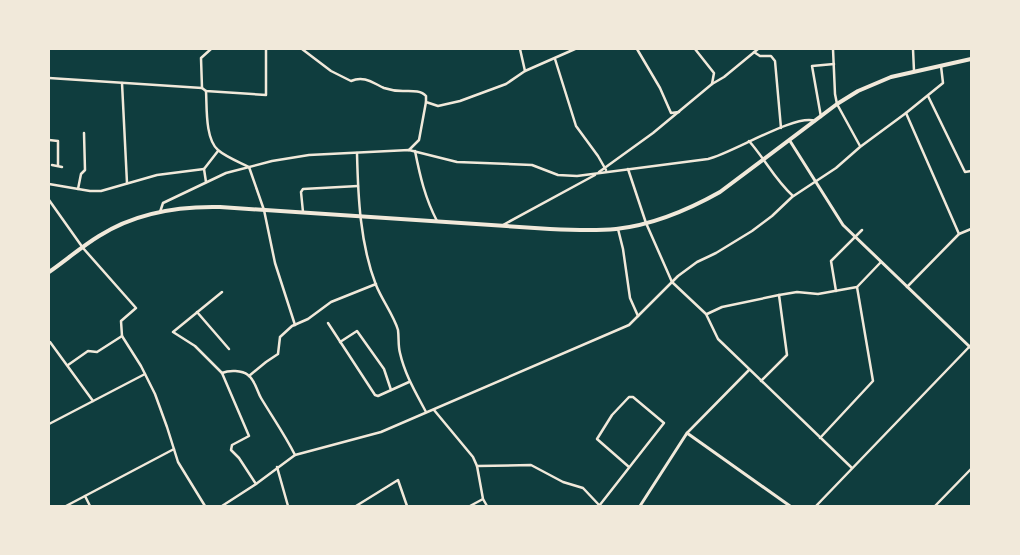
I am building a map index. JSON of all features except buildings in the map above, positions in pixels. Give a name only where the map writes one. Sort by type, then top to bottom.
[{"type":"main road","points":[[49,272],[111,230],[141,217],[160,212],[202,207],[587,230],[618,229],[646,223],[702,203],[728,187],[837,104],[873,84],[914,71],[971,59]]},
{"type":"street","points":[[202,88],[201,58],[211,49]]},
{"type":"street","points":[[49,78],[202,88],[206,90],[266,95],[266,49]]},
{"type":"street","points":[[302,49],[331,71],[351,81],[356,78],[367,79],[382,87],[420,92],[426,96],[419,140],[409,150]]},
{"type":"street","points":[[520,49],[525,71]]},
{"type":"street","points":[[426,102],[438,106],[460,101],[506,84],[525,71],[575,49]]},
{"type":"street","points":[[637,49],[660,88],[671,113],[680,112]]},
{"type":"street","points":[[695,49],[714,73],[712,84]]},
{"type":"street","points":[[500,226],[606,170],[758,49]]},
{"type":"street","points":[[833,49],[837,104],[860,147]]},
{"type":"street","points":[[912,49],[914,71]]},
{"type":"street","points":[[754,52],[760,56],[771,56],[775,61],[781,128]]},
{"type":"street","points":[[555,59],[576,126],[606,170]]},
{"type":"street","points":[[820,117],[812,66],[834,64]]},
{"type":"street","points":[[222,506],[295,455],[367,437],[390,429],[629,326],[672,282],[694,264],[752,231],[772,216],[793,196],[836,168],[860,147],[943,83],[941,65]]},
{"type":"street","points":[[122,84],[127,183]]},
{"type":"street","points":[[206,90],[211,142],[218,151],[249,167],[264,210],[275,263],[295,325]]},
{"type":"street","points":[[927,96],[965,172],[971,171]]},
{"type":"street","points":[[906,113],[959,234]]},
{"type":"street","points":[[606,170],[708,160],[781,128],[804,120],[810,119],[815,121]]},
{"type":"street","points":[[78,189],[81,174],[85,170],[84,133]]},
{"type":"street","points":[[49,140],[58,141],[58,165]]},
{"type":"street","points":[[790,140],[843,225],[971,346],[816,506]]},
{"type":"street","points":[[749,141],[780,184],[793,196]]},
{"type":"street","points":[[160,212],[164,203],[226,173],[272,161],[309,155],[409,150],[457,162],[532,165],[550,173],[565,176],[597,174]]},
{"type":"street","points":[[49,184],[101,191],[158,175],[204,169],[218,151]]},
{"type":"street","points":[[415,151],[422,186],[428,204],[438,221]]},
{"type":"street","points":[[357,153],[358,186],[364,237],[376,284],[398,330],[400,356],[409,382],[426,412]]},
{"type":"street","points":[[52,164],[62,166]]},
{"type":"street","points":[[628,168],[646,223],[672,282],[706,314],[718,339],[852,468]]},
{"type":"street","points":[[204,169],[206,182]]},
{"type":"street","points":[[303,212],[301,192],[303,189],[319,190],[358,186]]},
{"type":"street","points":[[49,200],[83,248],[136,308],[121,321],[122,336],[145,374],[165,420],[178,462],[205,506]]},
{"type":"street","points":[[907,287],[959,234],[971,228]]},
{"type":"street","points":[[618,229],[630,298],[638,316]]},
{"type":"street","points":[[836,291],[831,261],[862,230]]},
{"type":"street","points":[[706,314],[722,307],[779,295],[797,292],[818,294],[857,287],[881,262]]},
{"type":"street","points":[[249,376],[278,354],[280,338],[295,325],[308,319],[331,302],[376,284]]},
{"type":"street","points":[[820,438],[873,381],[857,287]]},
{"type":"street","points":[[222,292],[173,332],[195,346],[222,373],[249,436],[232,445],[231,450],[239,458],[256,484]]},
{"type":"street","points":[[761,381],[787,354],[779,295]]},
{"type":"street","points":[[197,312],[230,349]]},
{"type":"street","points":[[328,323],[375,395],[378,396],[409,382]]},
{"type":"street","points":[[340,342],[357,331],[384,369],[391,390]]},
{"type":"street","points":[[68,365],[88,351],[97,352],[122,336]]},
{"type":"street","points":[[49,342],[93,401]]},
{"type":"street","points":[[640,506],[687,433],[749,370]]},
{"type":"street","points":[[222,373],[228,371],[244,373],[249,376],[286,436],[295,455]]},
{"type":"street","points":[[49,424],[145,374]]},
{"type":"street","points":[[477,466],[531,465],[563,482],[583,488],[600,506],[664,423],[633,397],[629,397],[612,415],[597,439],[630,467]]},
{"type":"street","points":[[434,410],[472,456],[477,466],[483,499],[487,506]]},
{"type":"street","points":[[687,433],[790,506]]},
{"type":"street","points":[[66,506],[174,450]]},
{"type":"street","points":[[277,467],[288,506]]},
{"type":"street","points":[[937,505],[971,469]]},
{"type":"street","points":[[356,506],[398,480],[407,506]]},
{"type":"street","points":[[85,496],[90,506]]},
{"type":"street","points":[[470,506],[483,499]]}]
